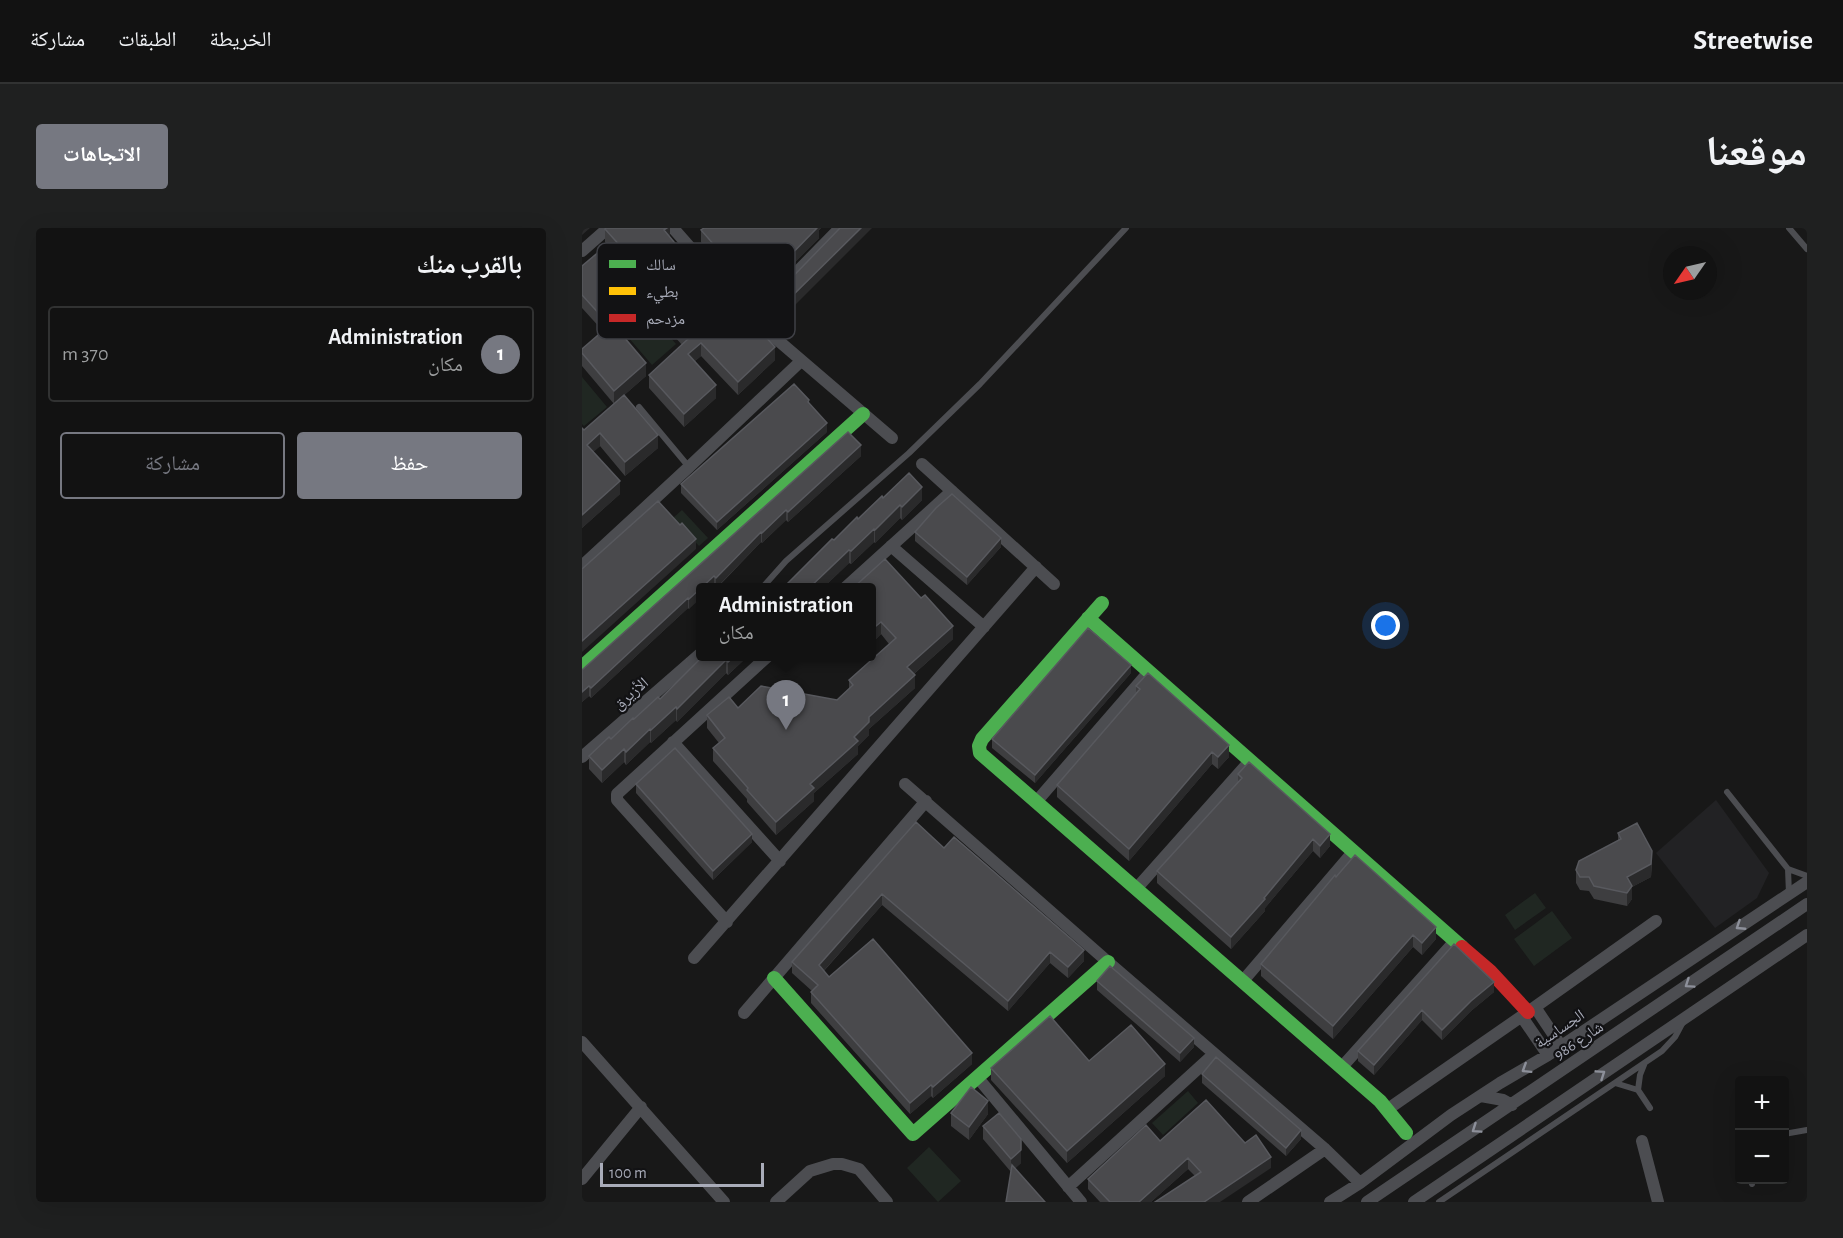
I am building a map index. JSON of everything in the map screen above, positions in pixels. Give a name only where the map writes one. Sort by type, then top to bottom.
[{"type":"street","points":[[582,251],[608,228]]},
{"type":"street","points":[[673,228],[686,243]]},
{"type":"street","points":[[795,274],[840,228]]},
{"type":"street","points":[[776,339],[892,438]]},
{"type":"street","points":[[584,561],[689,467],[801,361]]},
{"type":"street","points":[[582,667],[863,414]]},
{"type":"street","points":[[922,464],[1054,584]]},
{"type":"street","points":[[850,583],[952,491]]},
{"type":"street","points":[[891,546],[984,627]]},
{"type":"street","points":[[694,958],[1036,567]]},
{"type":"street","points":[[1102,603],[982,739],[979,746],[980,753],[1388,1108],[1406,1133]]},
{"type":"street","points":[[1088,618],[1490,971],[1561,1046]]},
{"type":"street","name":"الأزيرق","points":[[582,757],[696,657]]},
{"type":"street","points":[[727,922],[617,800],[618,792],[763,661]]},
{"type":"street","points":[[1036,802],[1148,672]]},
{"type":"street","points":[[674,742],[780,861]]},
{"type":"street","points":[[1136,889],[1250,760]]},
{"type":"street","points":[[905,784],[1325,1149],[1360,1183]]},
{"type":"street","points":[[744,1013],[926,801]]},
{"type":"street","points":[[1242,982],[1354,851]]},
{"type":"street","name":"الجساسية","points":[[1330,1202],[1360,1183],[1451,1115],[1561,1046],[1688,953],[1807,882]]},
{"type":"street","name":"شارع 986","points":[[1367,1202],[1807,904]]},
{"type":"street","points":[[1388,1108],[1529,1012],[1656,921]]},
{"type":"street","points":[[1414,1202],[1807,935]]},
{"type":"street","points":[[1341,1068],[1455,941]]},
{"type":"street","points":[[774,978],[913,1134],[1108,962]]},
{"type":"street","points":[[1529,1012],[1548,1055]]},
{"type":"street","points":[[582,1042],[724,1202]]},
{"type":"street","points":[[1068,1187],[1215,1054]]},
{"type":"street","points":[[978,1078],[1081,1202]]},
{"type":"street","points":[[1481,1096],[1512,1105]]},
{"type":"street","points":[[582,1179],[641,1107]]},
{"type":"street","points":[[1642,1141],[1658,1202]]},
{"type":"street","points":[[1248,1202],[1325,1149]]},
{"type":"street","points":[[776,1202],[810,1171],[842,1164],[859,1169],[887,1202]]},
{"type":"lane","points":[[766,583],[786,561],[909,453],[980,384],[1126,228]]},
{"type":"lane","points":[[1789,228],[1807,249]]},
{"type":"lane","points":[[639,407],[689,467]]},
{"type":"lane","points":[[1726,792],[1788,869],[1807,876]]},
{"type":"lane","points":[[1788,869],[1790,894]]},
{"type":"lane","points":[[1439,1202],[1645,1062],[1671,1042],[1687,1015]]},
{"type":"lane","points":[[1638,1090],[1645,1062]]},
{"type":"lane","points":[[1614,1083],[1638,1090],[1650,1108]]},
{"type":"lane","points":[[1789,1133],[1807,1130]]},
{"type":"shaded area","points":[[630,339],[672,339],[676,344],[652,365]]},
{"type":"shaded area","points":[[582,377],[607,407],[584,426],[582,424]]},
{"type":"shaded area","points":[[682,510],[708,538],[699,546],[673,518]]},
{"type":"shaded area","points":[[1716,800],[1769,873],[1757,898],[1715,928],[1656,853]]},
{"type":"shaded area","points":[[1535,893],[1546,908],[1515,930],[1505,915]]},
{"type":"shaded area","points":[[1552,911],[1572,938],[1534,966],[1514,939]]},
{"type":"shaded area","points":[[1188,1091],[1198,1103],[1163,1135],[1152,1123]]},
{"type":"shaded area","points":[[929,1147],[961,1181],[938,1202],[907,1168]]},
{"type":"building","points":[[667,228],[664,230],[675,243],[618,243],[605,229]]},
{"type":"building","points":[[704,228],[817,228],[795,251],[795,243],[712,243],[701,230]]},
{"type":"building","points":[[840,228],[861,228],[795,293],[795,274]]},
{"type":"building","points":[[597,253],[597,312],[582,295],[582,266]]},
{"type":"building","points":[[597,336],[597,339],[626,339],[646,363],[614,391],[582,353],[582,349]]},
{"type":"building","points":[[688,339],[768,339],[775,347],[738,382],[701,343],[688,354],[716,385],[684,414],[649,375]]},
{"type":"building","points":[[794,384],[827,423],[717,522],[681,484]]},
{"type":"building","points":[[624,395],[658,435],[625,462],[600,433],[587,445],[620,481],[582,515],[582,428],[584,430]]},
{"type":"building","points":[[848,432],[861,445],[788,512],[786,510],[761,532],[716,578],[714,576],[706,583],[696,583],[696,593],[591,688],[589,686],[582,692],[582,670]]},
{"type":"building","points":[[909,473],[922,487],[814,583],[788,583],[832,539],[834,540],[882,496],[883,498]]},
{"type":"building","points":[[952,494],[1001,538],[967,577],[915,532]]},
{"type":"building","points":[[658,501],[696,539],[582,641],[582,569]]},
{"type":"building","points":[[885,559],[921,598],[925,595],[953,626],[907,667],[915,675],[869,717],[869,722],[854,737],[858,741],[810,784],[814,788],[776,822],[713,748],[725,738],[707,715],[729,697],[738,708],[761,686],[837,700],[853,685],[849,680],[870,661],[876,661],[876,656],[896,638],[881,622],[876,626],[876,583],[859,583]]},
{"type":"building","points":[[1088,628],[1131,665],[1035,775],[992,739]]},
{"type":"building","points":[[698,661],[725,661],[677,709],[676,707],[626,752],[624,749],[602,770],[589,756],[658,697],[660,699]]},
{"type":"building","points":[[1148,673],[1229,745],[1218,757],[1212,752],[1129,849],[1057,785],[1140,689],[1136,686]]},
{"type":"building","points":[[675,748],[752,834],[713,871],[636,784]]},
{"type":"building","points":[[1249,762],[1330,834],[1320,846],[1313,839],[1231,937],[1157,871],[1242,778],[1238,774]]},
{"type":"building","points":[[916,822],[944,848],[954,837],[1084,950],[1068,967],[1050,952],[1008,1001],[882,894],[819,965],[829,977],[873,939],[972,1053],[933,1087],[931,1085],[910,1103],[811,992],[818,985],[792,962]]},
{"type":"building","points":[[1637,823],[1652,851],[1651,864],[1627,877],[1632,886],[1627,893],[1594,886],[1589,877],[1580,877],[1576,870],[1579,861],[1621,839],[1618,833]]},
{"type":"building","points":[[1355,855],[1436,927],[1422,943],[1413,935],[1333,1026],[1261,964],[1335,875],[1336,877]]},
{"type":"building","points":[[1454,944],[1494,982],[1442,1030],[1422,1010],[1374,1065],[1358,1051]]},
{"type":"building","points":[[1110,966],[1194,1038],[1180,1053],[1097,981]]},
{"type":"building","points":[[1050,1016],[1089,1061],[1131,1025],[1165,1064],[1067,1151],[991,1068]]},
{"type":"building","points":[[1216,1057],[1301,1130],[1286,1148],[1202,1074]]},
{"type":"building","points":[[971,1087],[988,1101],[969,1127],[951,1113]]},
{"type":"building","points":[[1206,1100],[1245,1143],[1256,1135],[1271,1157],[1204,1202],[1155,1202],[1201,1172],[1188,1158],[1139,1202],[1110,1202],[1088,1179],[1146,1125],[1160,1141]]},
{"type":"building","points":[[999,1113],[1021,1139],[1021,1150],[1011,1159],[983,1126]]},
{"type":"building","points":[[1012,1165],[1045,1202],[1006,1202]]},
{"type":"traffic: fast","points":[[582,667],[863,414]]},
{"type":"traffic: fast","points":[[1102,603],[982,739],[979,746],[980,753],[1380,1101],[1406,1133]]},
{"type":"traffic: fast","points":[[1088,618],[1462,947]]},
{"type":"traffic: fast","points":[[774,978],[913,1134],[1108,962]]},
{"type":"traffic: jam","points":[[1462,947],[1490,971],[1528,1012]]},
{"type":"place","name":"Administration","points":[[786,730]]}]
